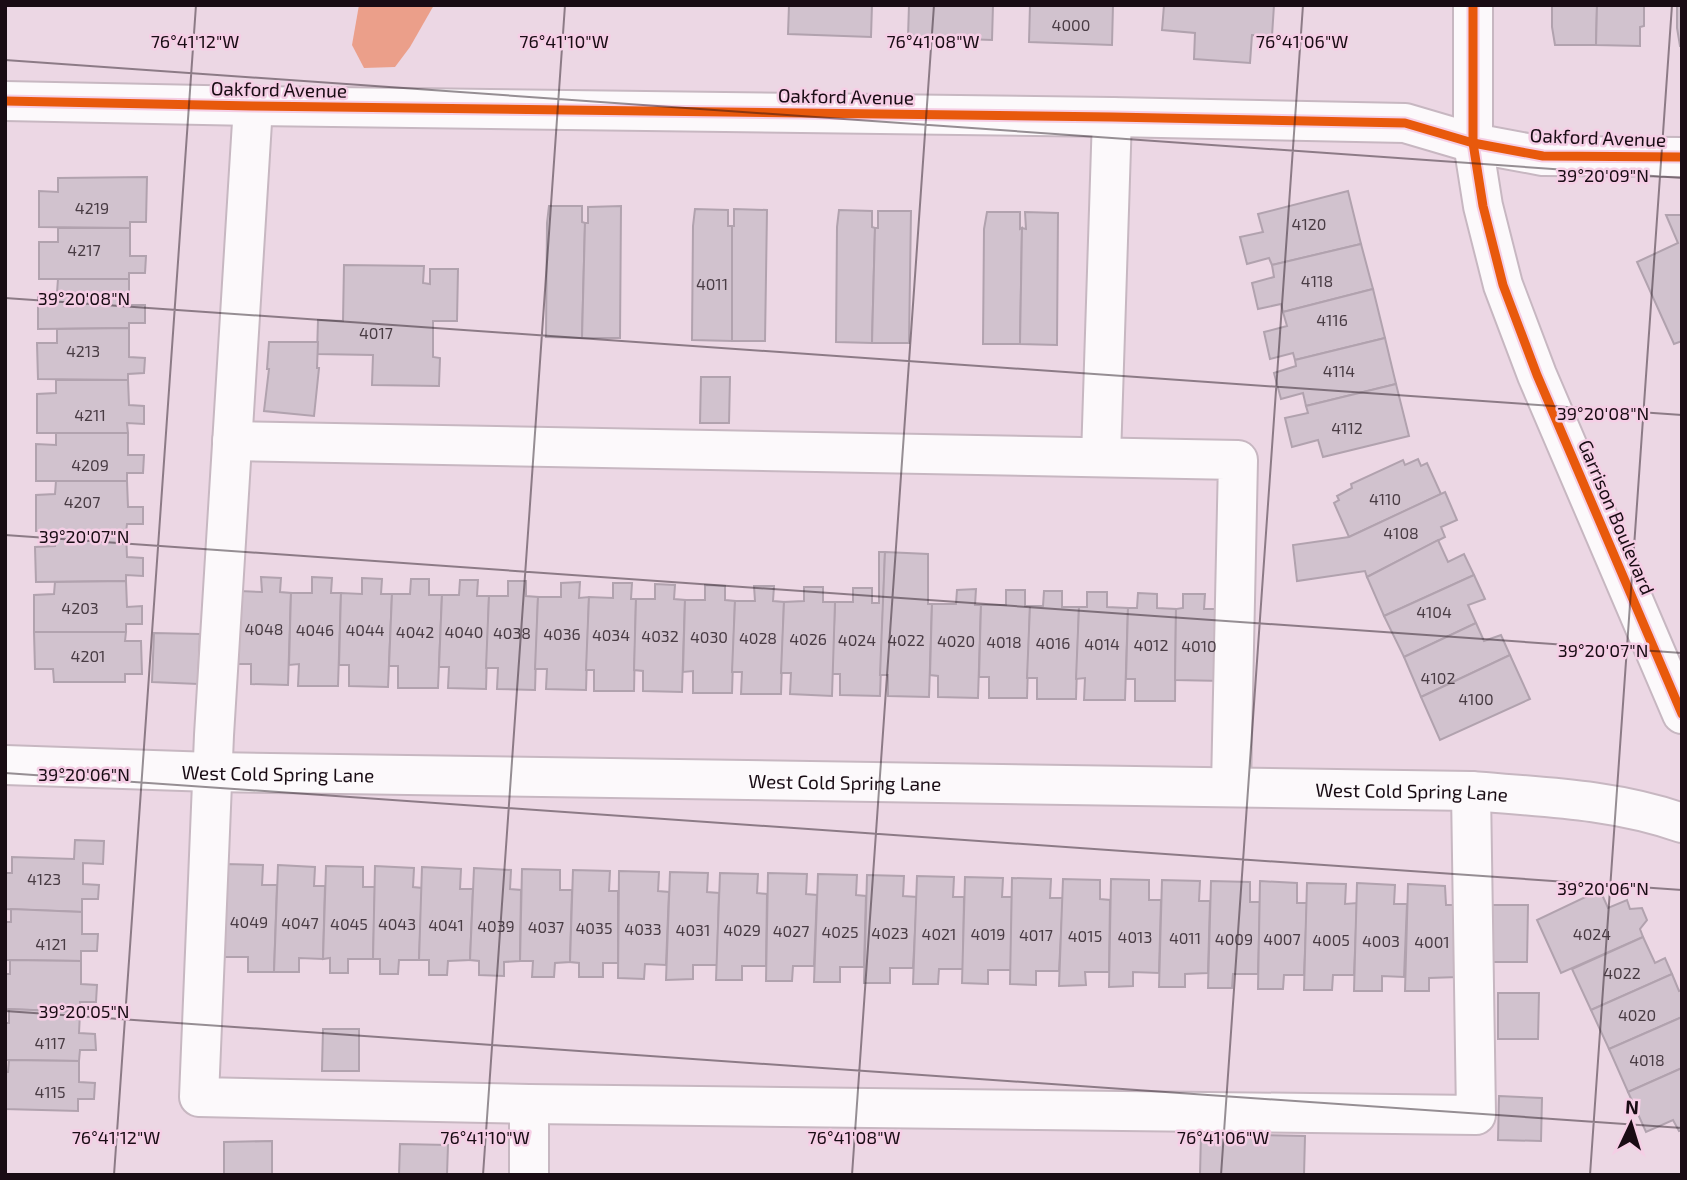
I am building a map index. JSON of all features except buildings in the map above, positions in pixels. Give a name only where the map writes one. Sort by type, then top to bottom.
[{"type":"street","name":"Garrison Boulevard","points":[[1473,5],[1473,143],[1483,206],[1503,285],[1538,375],[1682,714]]},
{"type":"street","name":"Oakford Avenue","points":[[5,101],[1405,123],[1473,143],[1543,156],[1682,158]]},
{"type":"street","points":[[253,106],[212,772],[198,1097],[529,1104],[1476,1115],[1471,791]]},
{"type":"street","points":[[1101,457],[1112,117]]},
{"type":"street","points":[[232,441],[1238,460],[1231,787]]},
{"type":"street","name":"West Cold Spring Lane","points":[[5,765],[212,772],[1471,791],[1601,803],[1659,815],[1682,824]]},
{"type":"street","points":[[529,1104],[529,1175]]},
{"type":"shaded area","points":[[359,5],[434,5],[395,67],[364,68],[352,45]]},
{"type":"cycle path","points":[[1473,5],[1473,143],[1483,206],[1503,285],[1537,375],[1682,714]]},
{"type":"cycle path","points":[[5,101],[1405,123],[1473,143],[1543,156],[1682,157]]}]
